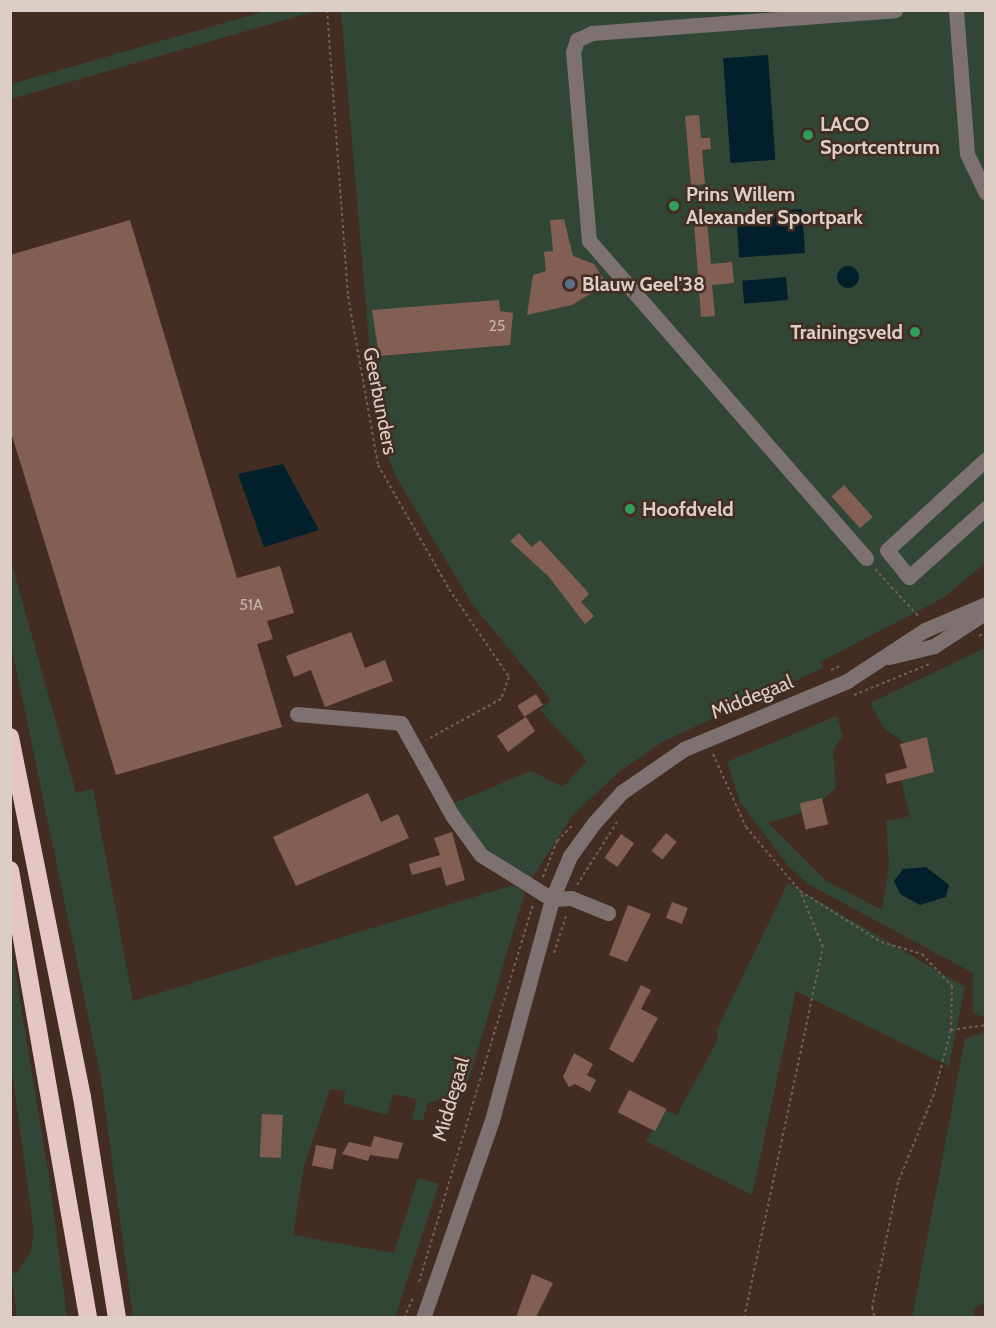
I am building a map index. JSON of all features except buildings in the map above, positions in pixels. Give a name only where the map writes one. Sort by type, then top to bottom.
[{"type":"highway","points":[[10,737],[82,1097],[117,1317]]},
{"type":"highway","points":[[10,870],[88,1317]]},
{"type":"street","points":[[866,558],[589,241],[573,52],[577,40],[592,33],[895,10]]},
{"type":"street","points":[[956,10],[967,153],[986,193]]},
{"type":"street","points":[[986,459],[887,550],[909,577],[986,508]]},
{"type":"street","name":"Middegaal","points":[[423,1317],[492,1120],[552,899],[570,856],[594,823],[660,763],[847,681],[889,657],[926,630],[986,604]]},
{"type":"street","name":"Middegaal","points":[[889,657],[934,646],[986,610]]},
{"type":"street","points":[[297,714],[401,723],[417,745],[452,815],[481,855],[537,892],[552,899],[571,898],[608,913]]},
{"type":"path","name":"Geerbunders","points":[[327,10],[348,296],[378,465],[449,589],[510,677],[501,699],[417,745]]},
{"type":"path","points":[[866,558],[926,630]]},
{"type":"path","name":"Middegaal","points":[[702,755],[711,749],[746,827],[800,891]]},
{"type":"path","points":[[571,898],[593,852],[618,820]]},
{"type":"path","points":[[800,891],[881,942],[922,954],[952,986],[951,1030],[934,1094],[898,1182],[872,1307],[875,1317]]},
{"type":"path","points":[[744,1317],[823,947],[800,891]]},
{"type":"path","name":"Middegaal","points":[[404,1317],[537,892]]},
{"type":"path","points":[[951,1030],[986,1025]]},
{"type":"green space","points":[[266,11],[316,11],[11,99],[11,84]]},
{"type":"green space","name":"Prins Willem Alexander Sportpark","points":[[341,11],[985,11],[985,563],[943,598],[820,662],[823,668],[664,741],[620,771],[572,816],[529,883],[485,851],[454,803],[531,771],[563,787],[587,761],[540,710],[551,700],[472,604],[395,475],[387,453],[374,401]]},
{"type":"green space","points":[[10,558],[76,793],[93,789],[133,1001],[513,885],[525,892],[466,1090],[427,1104],[423,1121],[412,1119],[417,1099],[393,1094],[387,1115],[343,1103],[345,1091],[330,1089],[304,1166],[293,1235],[394,1253],[418,1178],[439,1184],[395,1317],[133,1317],[101,1078],[11,644]]},
{"type":"green space","points":[[985,648],[985,1018],[973,1013],[973,973],[808,884],[789,867],[740,802],[727,762],[836,716],[843,735],[833,750],[836,788],[811,810],[768,823],[826,881],[882,910],[889,865],[886,821],[910,816],[901,781],[910,778],[906,765],[912,762],[905,743],[885,729],[870,703]]},
{"type":"green space","points":[[788,883],[965,987],[949,1066],[796,991],[752,1195],[646,1141],[666,1110],[677,1115],[719,1037],[716,1032]]},
{"type":"green space","points":[[10,940],[50,1183],[67,1317],[17,1317],[11,1271],[16,1274],[30,1253],[34,1233],[11,1064]]},
{"type":"green space","points":[[984,1032],[985,1302],[973,1310],[974,1317],[912,1318],[965,1039]]},
{"type":"water","points":[[768,55],[775,160],[730,163],[723,58]]},
{"type":"water","points":[[802,209],[805,253],[739,257],[736,214]]},
{"type":"water","points":[[848,266],[856,269],[859,277],[856,285],[848,288],[840,285],[837,277],[840,269]]},
{"type":"water","points":[[786,277],[788,300],[744,304],[742,281]]},
{"type":"water","points":[[283,464],[319,530],[264,547],[238,474]]},
{"type":"water","points":[[926,867],[949,885],[946,897],[920,905],[900,894],[894,881],[903,869]]},
{"type":"place","name":"LACO Sportcentrum","points":[[808,135]]},
{"type":"place","name":"Prins Willem Alexander Sportpark","points":[[674,206]]},
{"type":"place","name":"Blauw Geel'38","points":[[570,284]]},
{"type":"place","name":"Trainingsveld","points":[[915,332]]},
{"type":"place","name":"Hoofdveld","points":[[630,509]]}]
